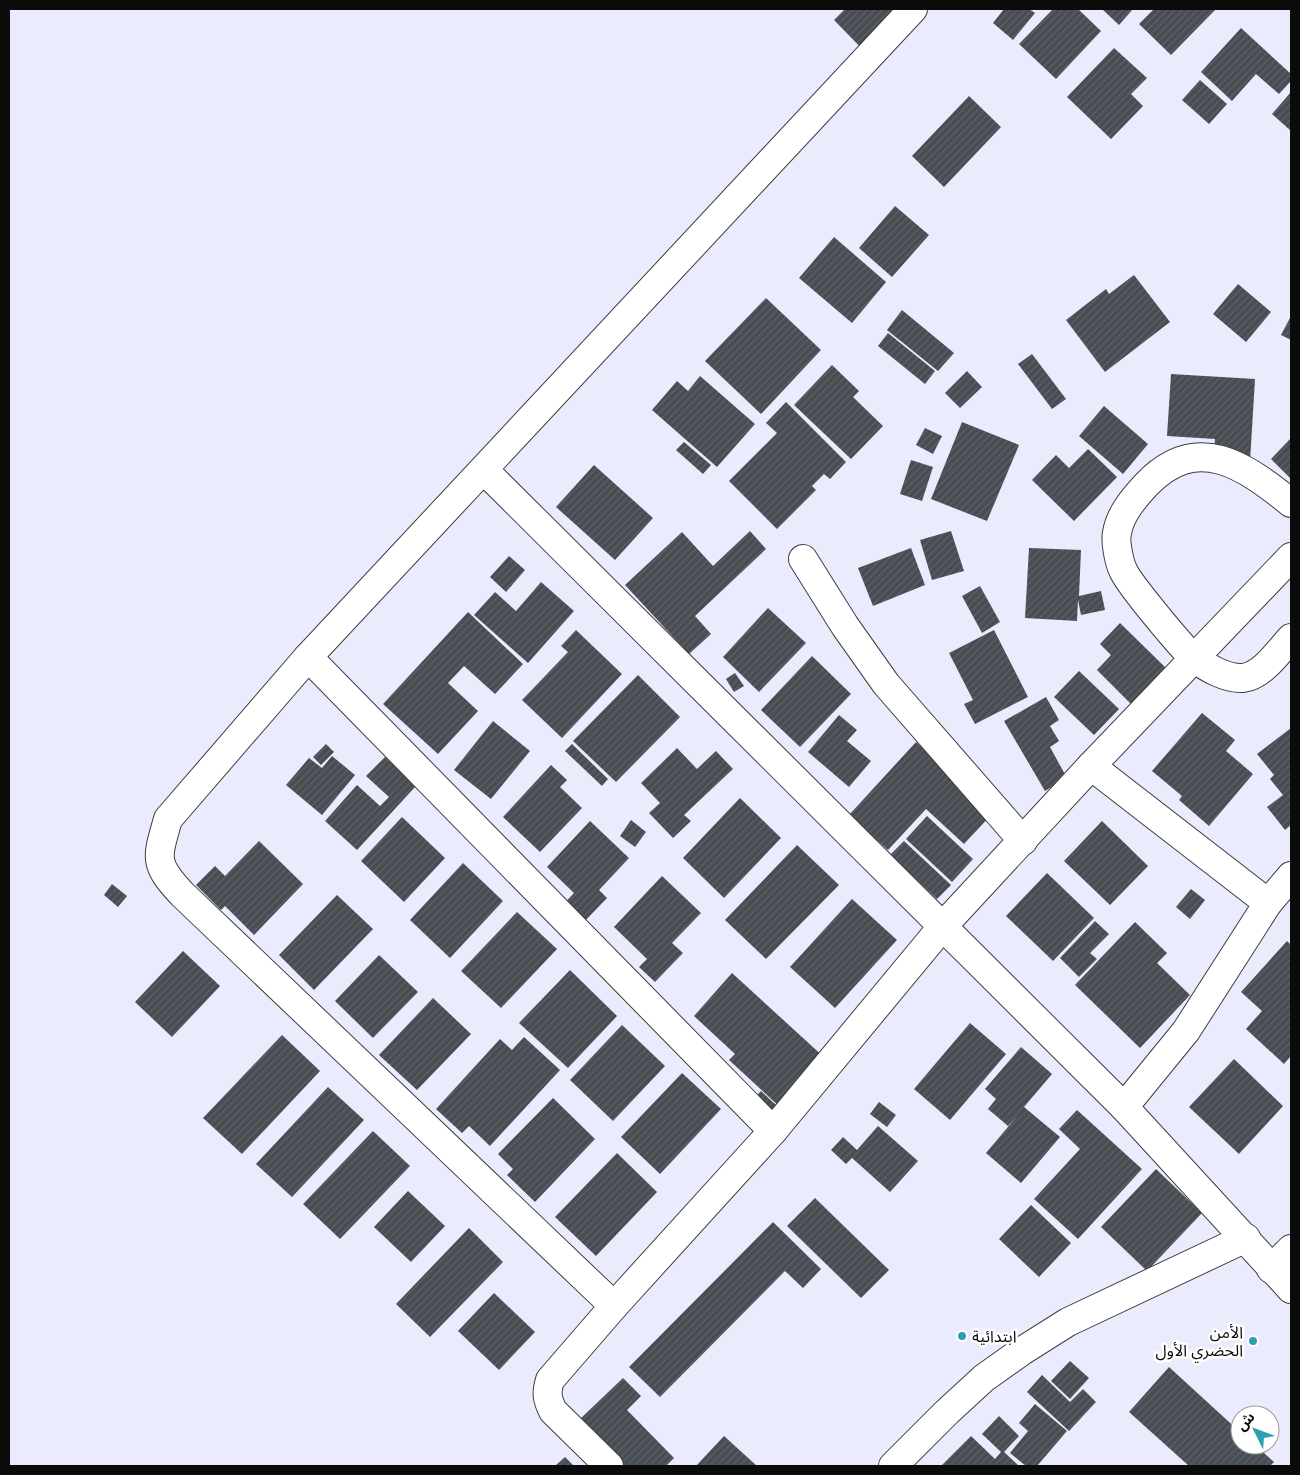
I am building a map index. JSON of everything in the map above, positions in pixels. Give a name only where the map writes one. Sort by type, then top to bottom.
[{"type":"street","points":[[614,1306],[182,894],[166,877],[159,864],[160,846],[168,818],[308,657],[913,9]]},
{"type":"street","points":[[1291,503],[1258,476],[1227,460],[1192,458],[1159,471],[1130,502],[1116,533],[1122,570],[1136,590],[1194,658],[1230,678],[1244,678],[1260,672],[1291,638]]},
{"type":"street","points":[[484,470],[1124,1107],[1246,1238],[1271,1270],[1291,1289]]},
{"type":"street","points":[[610,1466],[553,1411],[547,1400],[546,1391],[550,1380],[614,1306],[774,1131],[942,927],[1091,766],[1291,556]]},
{"type":"street","points":[[803,560],[845,626],[886,684],[1023,841]]},
{"type":"street","points":[[308,657],[774,1131]]},
{"type":"street","points":[[1091,766],[1268,903]]},
{"type":"street","points":[[1124,1107],[1186,1030],[1268,903],[1291,876]]},
{"type":"street","points":[[894,1466],[953,1406],[984,1378],[1022,1351],[1068,1322],[1246,1238]]},
{"type":"street","points":[[1271,1270],[1291,1249]]},
{"type":"building","points":[[845,9],[897,9],[870,57],[834,20]]},
{"type":"building","points":[[1004,9],[1029,9],[1035,13],[1013,40],[993,23]]},
{"type":"building","points":[[1053,9],[1078,9],[1101,31],[1056,79],[1019,44]]},
{"type":"building","points":[[1102,9],[1133,9],[1119,25]]},
{"type":"building","points":[[1154,9],[1216,9],[1171,55],[1139,24]]},
{"type":"building","points":[[1241,28],[1291,74],[1291,81],[1279,94],[1256,74],[1232,101],[1201,72]]},
{"type":"building","points":[[1114,48],[1147,78],[1131,94],[1143,106],[1111,139],[1067,97]]},
{"type":"building","points":[[1200,80],[1227,104],[1209,124],[1182,100]]},
{"type":"building","points":[[1291,92],[1291,131],[1272,114]]},
{"type":"building","points":[[969,96],[1001,127],[944,187],[912,156]]},
{"type":"building","points":[[895,206],[929,235],[892,277],[859,248]]},
{"type":"building","points":[[834,237],[886,282],[852,323],[799,278]]},
{"type":"building","points":[[1134,275],[1170,322],[1105,372],[1066,320],[1106,289],[1109,294]]},
{"type":"building","points":[[1238,284],[1271,312],[1246,342],[1213,314]]},
{"type":"building","points":[[766,298],[821,350],[761,414],[705,361]]},
{"type":"building","points":[[902,310],[954,353],[938,371],[887,330]]},
{"type":"building","points":[[1291,316],[1291,340],[1281,335]]},
{"type":"building","points":[[888,333],[935,371],[925,384],[878,346]]},
{"type":"building","points":[[1032,354],[1066,399],[1052,409],[1018,364]]},
{"type":"building","points":[[832,365],[859,391],[853,397],[883,426],[851,459],[794,405]]},
{"type":"building","points":[[967,371],[982,387],[960,408],[945,393]]},
{"type":"building","points":[[1171,374],[1255,379],[1250,462],[1213,459],[1215,439],[1167,436]]},
{"type":"building","points":[[700,376],[755,424],[717,467],[652,410],[677,381],[688,391]]},
{"type":"building","points":[[786,402],[846,462],[830,479],[824,474],[812,486],[816,490],[777,529],[729,481],[777,433],[766,423]]},
{"type":"building","points":[[1104,406],[1148,444],[1123,474],[1079,436]]},
{"type":"building","points":[[962,422],[1019,445],[987,521],[931,499]]},
{"type":"building","points":[[925,428],[942,436],[933,454],[916,445]]},
{"type":"building","points":[[1291,438],[1291,479],[1271,459]]},
{"type":"building","points":[[684,442],[711,465],[703,474],[676,450]]},
{"type":"building","points":[[1088,449],[1117,477],[1074,521],[1032,480],[1056,455],[1069,468]]},
{"type":"building","points":[[911,460],[933,467],[922,501],[900,494]]},
{"type":"building","points":[[594,465],[653,518],[615,560],[556,507]]},
{"type":"building","points":[[750,531],[766,549],[695,616],[711,634],[689,654],[625,585],[682,532],[713,566]]},
{"type":"building","points":[[951,531],[964,571],[932,580],[920,540]]},
{"type":"building","points":[[911,548],[925,585],[873,606],[858,568]]},
{"type":"building","points":[[1029,548],[1081,550],[1079,596],[1101,591],[1105,610],[1081,615],[1078,600],[1077,621],[1025,618]]},
{"type":"building","points":[[509,556],[525,570],[506,592],[490,577]]},
{"type":"building","points":[[541,582],[574,611],[528,663],[474,615],[495,592],[516,611]]},
{"type":"building","points":[[980,586],[1000,622],[982,633],[962,596]]},
{"type":"building","points":[[768,608],[806,643],[759,692],[723,657]]},
{"type":"building","points":[[468,612],[523,664],[495,694],[464,666],[448,683],[478,711],[438,754],[383,704]]},
{"type":"building","points":[[1120,623],[1167,669],[1132,705],[1097,670],[1111,655],[1100,644]]},
{"type":"building","points":[[576,630],[622,674],[562,738],[522,700],[568,652],[561,646]]},
{"type":"building","points":[[994,630],[1028,697],[975,724],[964,704],[973,700],[949,653]]},
{"type":"building","points":[[812,656],[851,694],[800,747],[761,710]]},
{"type":"building","points":[[1079,671],[1119,709],[1094,735],[1054,697]]},
{"type":"building","points":[[735,673],[744,686],[734,692],[726,679]]},
{"type":"building","points":[[638,675],[680,717],[616,782],[573,741]]},
{"type":"building","points":[[1046,697],[1059,720],[1050,726],[1059,741],[1050,747],[1067,778],[1045,791],[1004,721]]},
{"type":"building","points":[[1202,713],[1235,740],[1226,751],[1253,774],[1209,826],[1179,800],[1182,796],[1152,771]]},
{"type":"building","points":[[839,715],[857,730],[847,741],[871,761],[849,787],[808,752]]},
{"type":"building","points":[[493,721],[530,751],[491,799],[454,770]]},
{"type":"building","points":[[1291,728],[1291,825],[1285,830],[1267,807],[1283,795],[1270,779],[1274,775],[1257,754]]},
{"type":"building","points":[[916,742],[993,813],[964,844],[926,809],[888,850],[849,815]]},
{"type":"building","points":[[326,744],[334,752],[321,765],[313,757]]},
{"type":"building","points":[[572,744],[608,779],[602,786],[565,751]]},
{"type":"building","points":[[677,748],[697,769],[716,751],[733,769],[684,815],[691,821],[673,838],[649,813],[660,803],[641,783]]},
{"type":"building","points":[[332,756],[355,775],[322,815],[286,785],[309,758],[322,768]]},
{"type":"building","points":[[385,757],[416,786],[357,850],[325,821],[357,785],[380,806],[389,797],[366,776]]},
{"type":"building","points":[[551,765],[567,780],[560,787],[582,808],[540,852],[503,817]]},
{"type":"building","points":[[740,798],[781,838],[724,898],[683,858]]},
{"type":"building","points":[[927,816],[973,859],[952,882],[906,839]]},
{"type":"building","points":[[402,817],[445,858],[404,902],[361,861]]},
{"type":"building","points":[[631,820],[646,832],[635,847],[620,836]]},
{"type":"building","points":[[590,821],[629,858],[599,890],[607,898],[580,926],[560,908],[574,893],[547,867]]},
{"type":"building","points":[[1102,821],[1148,866],[1110,905],[1064,861]]},
{"type":"building","points":[[259,841],[303,884],[254,935],[225,906],[221,910],[196,885],[215,866],[225,876]]},
{"type":"building","points":[[904,841],[951,885],[937,899],[890,855]]},
{"type":"building","points":[[797,845],[839,885],[766,959],[725,920]]},
{"type":"building","points":[[463,863],[503,901],[450,958],[410,920]]},
{"type":"building","points":[[1047,873],[1094,918],[1053,961],[1006,916]]},
{"type":"building","points":[[662,876],[701,913],[672,943],[683,953],[655,982],[639,967],[647,959],[614,927]]},
{"type":"building","points":[[112,884],[127,896],[118,907],[104,895]]},
{"type":"building","points":[[1191,889],[1205,900],[1190,919],[1176,907]]},
{"type":"building","points":[[337,895],[373,929],[314,990],[279,955]]},
{"type":"building","points":[[852,899],[897,940],[835,1008],[790,967]]},
{"type":"building","points":[[517,912],[557,949],[501,1008],[461,971]]},
{"type":"building","points":[[1095,921],[1109,934],[1090,953],[1097,959],[1079,977],[1060,958]]},
{"type":"building","points":[[1135,922],[1167,953],[1157,963],[1190,995],[1140,1048],[1075,985]]},
{"type":"building","points":[[1287,941],[1291,945],[1291,1056],[1284,1064],[1246,1029],[1262,1011],[1241,992]]},
{"type":"building","points":[[183,951],[220,986],[172,1037],[135,1002]]},
{"type":"building","points":[[379,955],[418,992],[373,1038],[335,1001]]},
{"type":"building","points":[[570,970],[617,1016],[568,1068],[519,1023]]},
{"type":"building","points":[[732,973],[826,1059],[781,1108],[729,1060],[735,1054],[694,1016]]},
{"type":"building","points":[[433,998],[471,1034],[417,1090],[379,1055]]},
{"type":"building","points":[[970,1023],[1006,1054],[950,1120],[914,1089]]},
{"type":"building","points":[[622,1025],[665,1066],[613,1121],[570,1080]]},
{"type":"building","points":[[282,1035],[320,1071],[242,1154],[203,1118]]},
{"type":"building","points":[[524,1037],[560,1070],[490,1146],[469,1126],[462,1133],[436,1109],[500,1039],[512,1050]]},
{"type":"building","points":[[1021,1047],[1052,1074],[1024,1107],[1060,1137],[1021,1183],[986,1153],[1018,1115],[1008,1126],[988,1109],[996,1099],[985,1089]]},
{"type":"building","points":[[1234,1059],[1283,1106],[1239,1154],[1189,1107]]},
{"type":"building","points":[[682,1073],[721,1109],[660,1174],[621,1137]]},
{"type":"building","points":[[328,1087],[364,1120],[292,1197],[256,1164]]},
{"type":"building","points":[[761,1091],[776,1105],[765,1116],[750,1102]]},
{"type":"building","points":[[553,1098],[595,1139],[535,1202],[507,1175],[513,1169],[498,1154]]},
{"type":"building","points":[[879,1102],[896,1115],[887,1127],[870,1114]]},
{"type":"building","points":[[1077,1110],[1142,1169],[1078,1239],[1034,1199],[1080,1149],[1059,1129]]},
{"type":"building","points":[[878,1126],[918,1161],[890,1192],[852,1158],[846,1164],[831,1150],[843,1137],[857,1150]]},
{"type":"building","points":[[373,1131],[410,1166],[340,1239],[303,1204]]},
{"type":"building","points":[[617,1153],[657,1192],[596,1256],[555,1217]]},
{"type":"building","points":[[1156,1169],[1202,1213],[1147,1271],[1101,1227]]},
{"type":"building","points":[[408,1191],[445,1226],[411,1262],[374,1227]]},
{"type":"building","points":[[815,1198],[889,1270],[861,1298],[787,1226]]},
{"type":"building","points":[[1031,1205],[1071,1243],[1039,1277],[999,1239]]},
{"type":"building","points":[[773,1222],[821,1269],[803,1288],[785,1271],[660,1397],[629,1367]]},
{"type":"building","points":[[469,1228],[503,1262],[430,1337],[396,1304]]},
{"type":"building","points":[[494,1293],[535,1332],[499,1370],[458,1331]]},
{"type":"building","points":[[1070,1361],[1089,1378],[1070,1399],[1051,1381]]},
{"type":"building","points":[[1169,1367],[1230,1423],[1230,1455],[1266,1455],[1274,1462],[1270,1466],[1189,1466],[1129,1412]]},
{"type":"building","points":[[1042,1375],[1070,1402],[1083,1389],[1096,1402],[1069,1431],[1027,1392]]},
{"type":"building","points":[[623,1378],[641,1396],[627,1410],[674,1458],[666,1466],[622,1466],[578,1421]]},
{"type":"building","points":[[1035,1404],[1067,1431],[1037,1466],[1026,1466],[1010,1453],[1028,1431],[1019,1423]]},
{"type":"building","points":[[999,1416],[1019,1436],[1004,1452],[1019,1466],[941,1466],[971,1436],[995,1459],[1001,1452],[982,1434]]},
{"type":"building","points":[[724,1436],[757,1466],[696,1466]]},
{"type":"building","points":[[565,1457],[574,1466],[555,1466]]},
{"type":"place","name":"ابتدائية","points":[[962,1336]]},
{"type":"place","name":"الأمن الحضري الأول","points":[[1253,1341]]}]
